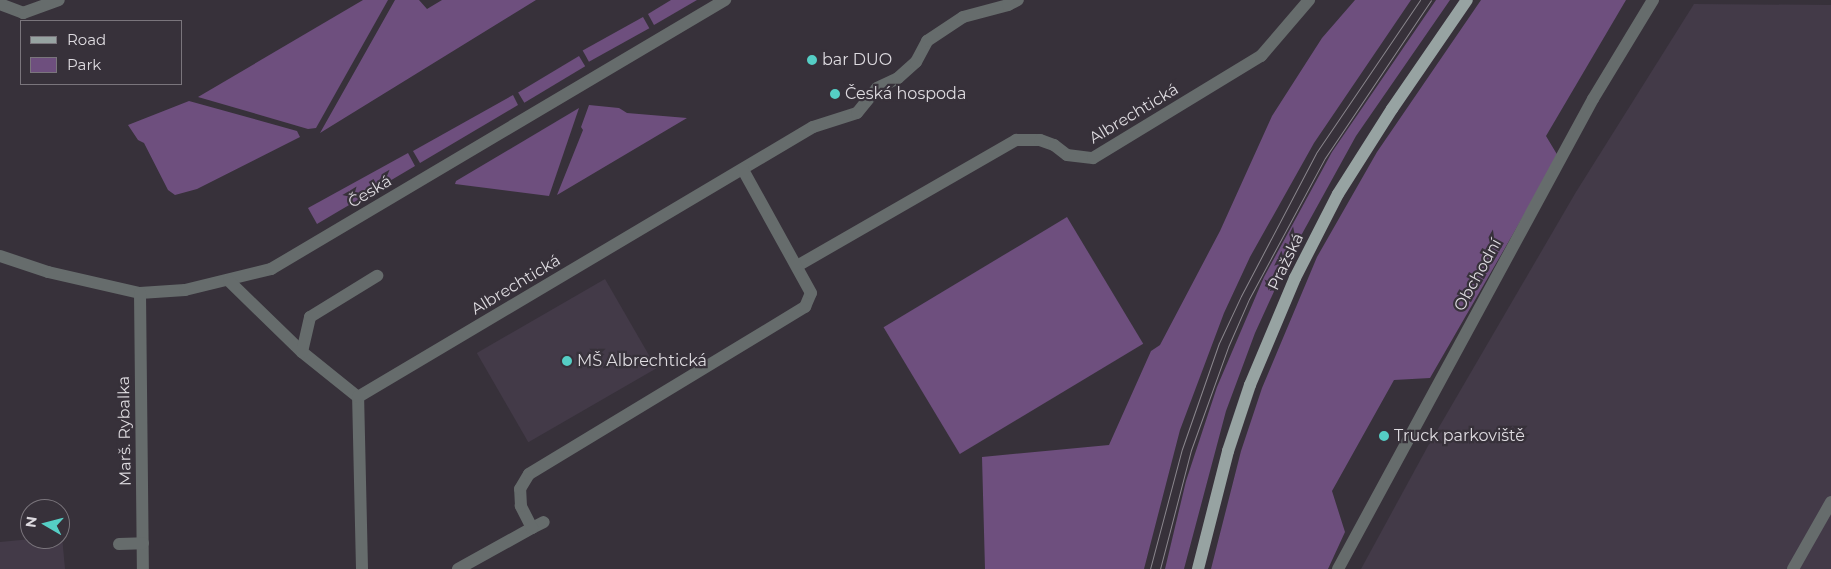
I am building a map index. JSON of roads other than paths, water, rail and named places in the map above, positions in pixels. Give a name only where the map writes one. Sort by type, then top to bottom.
[{"type":"main road","name":"Pražská","points":[[1198,569],[1226,460],[1250,385],[1295,278],[1338,194],[1392,109],[1467,0]]},
{"type":"street","points":[[0,4],[23,12],[59,0]]},
{"type":"street","name":"Česká","points":[[0,256],[48,272],[140,293],[185,290],[229,281],[271,269],[725,0]]},
{"type":"street","name":"Albrechtická","points":[[358,397],[814,127],[857,113],[877,88],[898,78],[916,62],[927,41],[963,17],[1008,6],[1018,0]]},
{"type":"street","name":"Albrechtická","points":[[797,266],[1016,140],[1040,140],[1054,145],[1067,155],[1093,158],[1261,56],[1308,0]]},
{"type":"street","name":"Obchodní","points":[[1338,569],[1593,98],[1653,0]]},
{"type":"street","points":[[532,528],[521,506],[520,489],[529,474],[805,307],[811,293],[743,170]]},
{"type":"street","points":[[302,352],[310,317],[377,276]]},
{"type":"street","points":[[229,281],[302,352],[358,397],[362,569]]},
{"type":"street","name":"Marš. Rybalka","points":[[140,293],[143,569]]},
{"type":"street","points":[[1793,569],[1831,502]]},
{"type":"street","points":[[458,569],[544,522]]},
{"type":"street","points":[[119,544],[143,543]]},
{"type":"tram line","points":[[1150,569],[1182,449],[1219,343],[1241,296],[1316,153],[1420,0]]},
{"type":"tram line","points":[[1160,569],[1191,450],[1228,347],[1249,299],[1325,158],[1431,0]]},
{"type":"place","name":"bar DUO","points":[[812,60]]},
{"type":"place","name":"Česká hospoda","points":[[835,94]]},
{"type":"place","name":"MŠ Albrechtická","points":[[567,361]]},
{"type":"place","name":"Truck parkoviště","points":[[1384,436]]}]
